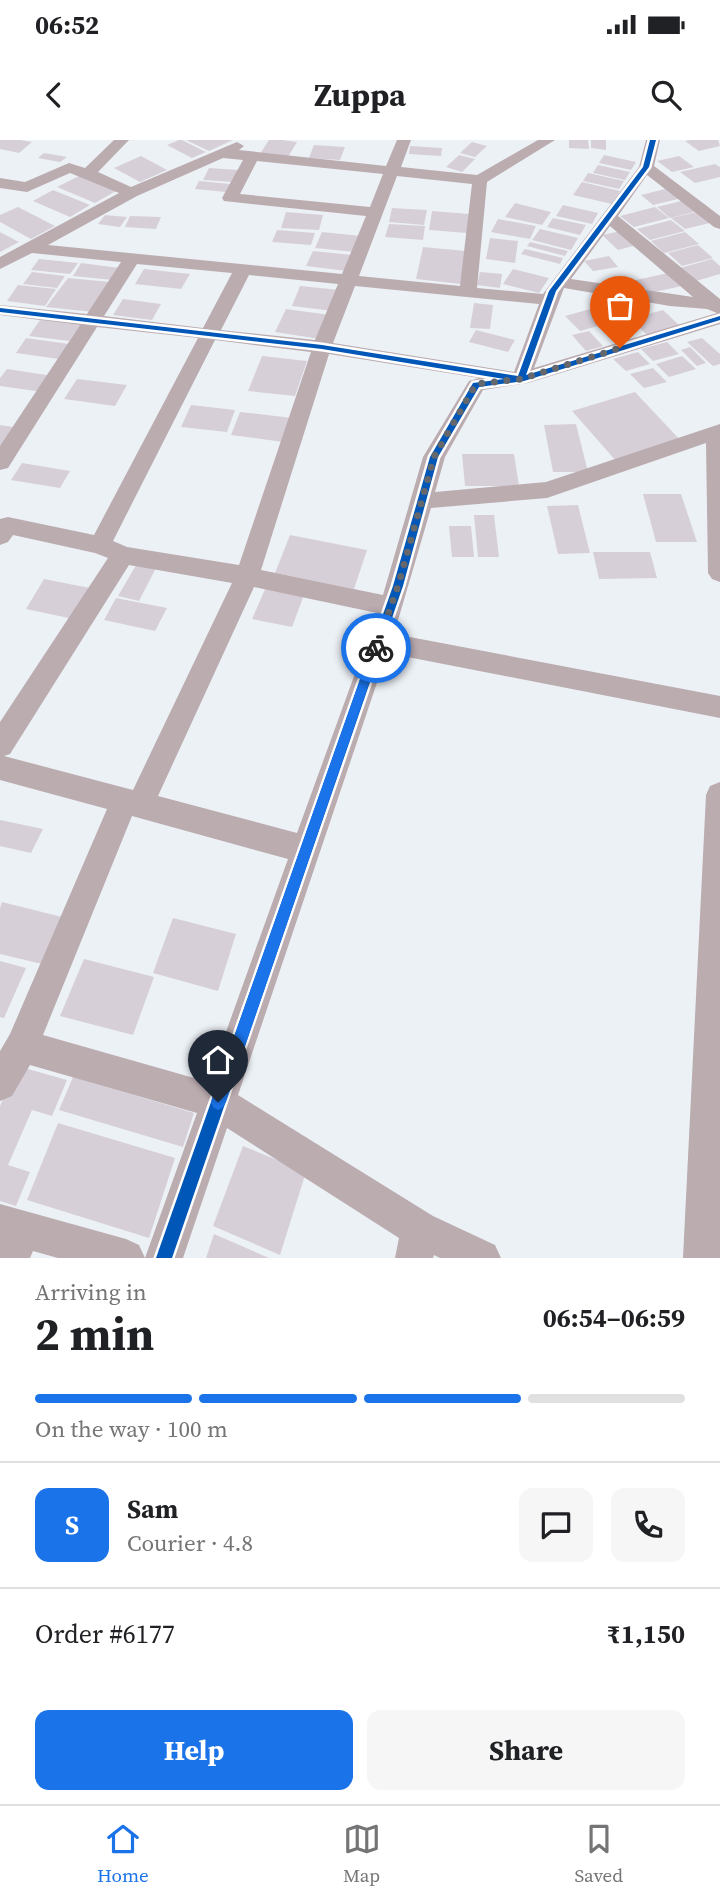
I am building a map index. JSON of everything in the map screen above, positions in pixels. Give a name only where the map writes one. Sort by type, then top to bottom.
[{"type":"street","points":[[88,173],[122,140]]},
{"type":"street","points":[[0,1084],[22,1046],[132,803],[247,576],[322,346],[346,280],[404,140]]},
{"type":"street","points":[[0,264],[131,193],[221,153],[251,148],[391,170],[481,180],[548,140]]},
{"type":"street","points":[[521,379],[554,291],[646,167],[653,140]]},
{"type":"street","points":[[251,148],[230,198],[374,212]]},
{"type":"street","points":[[646,167],[720,224]]},
{"type":"street","points":[[0,183],[27,187],[69,169],[88,173],[131,193]]},
{"type":"street","points":[[468,291],[481,180]]},
{"type":"street","points":[[609,217],[718,309]]},
{"type":"street","points":[[30,248],[468,291],[554,291],[631,296],[718,309]]},
{"type":"street","points":[[0,463],[132,258]]},
{"type":"street","points":[[0,745],[112,550],[209,334],[243,269]]},
{"type":"street","points":[[164,1258],[391,606],[434,457],[476,384],[521,379],[718,309]]},
{"type":"street","points":[[0,310],[322,346],[521,379]]},
{"type":"street","points":[[422,501],[547,490],[718,431],[720,573]]},
{"type":"street","points":[[3,527],[391,606]]},
{"type":"street","points":[[378,642],[720,707]]},
{"type":"street","points":[[0,767],[305,849]]},
{"type":"street","points":[[702,1258],[720,795]]},
{"type":"street","points":[[22,1046],[218,1102],[417,1244],[482,1258]]},
{"type":"street","points":[[12,1236],[126,1258]]},
{"type":"building","points":[[0,140],[32,142],[19,153],[0,149]]},
{"type":"building","points":[[179,140],[206,152],[192,158],[167,145]]},
{"type":"building","points":[[186,140],[233,140],[209,151]]},
{"type":"building","points":[[269,140],[297,142],[288,157],[260,154]]},
{"type":"building","points":[[569,140],[588,140],[589,149],[569,148]]},
{"type":"building","points":[[591,140],[606,140],[606,150],[591,148]]},
{"type":"building","points":[[718,140],[720,146],[699,151],[685,141]]},
{"type":"building","points":[[472,142],[487,146],[475,157],[460,153]]},
{"type":"building","points":[[314,145],[345,147],[340,160],[309,158]]},
{"type":"building","points":[[410,146],[442,148],[441,156],[409,154]]},
{"type":"building","points":[[44,153],[67,157],[60,162],[38,158]]},
{"type":"building","points":[[459,155],[475,159],[462,172],[446,167]]},
{"type":"building","points":[[604,155],[636,162],[631,170],[599,163]]},
{"type":"building","points":[[141,156],[167,170],[140,182],[114,168]]},
{"type":"building","points":[[679,156],[694,167],[672,172],[657,161]]},
{"type":"building","points":[[715,164],[720,167],[720,177],[695,183],[680,172]]},
{"type":"building","points":[[598,165],[630,172],[625,180],[593,173]]},
{"type":"building","points":[[209,168],[239,170],[233,182],[203,180]]},
{"type":"building","points":[[588,173],[624,181],[619,189],[583,181]]},
{"type":"building","points":[[79,176],[116,191],[95,203],[57,187]]},
{"type":"building","points":[[199,181],[230,184],[226,192],[195,189]]},
{"type":"building","points":[[582,182],[620,191],[612,204],[573,195]]},
{"type":"building","points":[[669,188],[682,198],[653,205],[641,195]]},
{"type":"building","points":[[53,190],[90,205],[70,217],[33,201]]},
{"type":"building","points":[[685,200],[698,211],[670,218],[657,207]]},
{"type":"building","points":[[515,203],[551,212],[542,225],[505,217]]},
{"type":"building","points":[[563,205],[598,213],[592,224],[556,216]]},
{"type":"building","points":[[18,207],[55,226],[31,239],[0,222],[0,215]]},
{"type":"building","points":[[655,207],[669,218],[634,227],[620,216]]},
{"type":"building","points":[[392,208],[427,210],[424,225],[389,222]]},
{"type":"building","points":[[432,211],[469,214],[467,233],[429,230]]},
{"type":"building","points":[[701,211],[714,222],[685,229],[671,218]]},
{"type":"building","points":[[286,212],[323,215],[319,230],[281,228]]},
{"type":"building","points":[[105,215],[127,217],[120,227],[98,224]]},
{"type":"building","points":[[130,216],[161,217],[156,229],[125,227]]},
{"type":"building","points":[[553,218],[586,225],[580,235],[547,227]]},
{"type":"building","points":[[498,219],[536,226],[530,239],[491,232]]},
{"type":"building","points":[[671,220],[685,231],[650,240],[637,229]]},
{"type":"building","points":[[389,224],[425,226],[423,240],[385,237]]},
{"type":"building","points":[[540,229],[578,238],[571,250],[532,240]]},
{"type":"building","points":[[277,230],[315,233],[311,245],[272,242]]},
{"type":"building","points":[[621,231],[637,245],[618,250],[602,235]]},
{"type":"building","points":[[0,232],[19,242],[0,252]]},
{"type":"building","points":[[322,232],[361,236],[355,252],[315,248]]},
{"type":"building","points":[[685,232],[699,244],[664,253],[651,241]]},
{"type":"building","points":[[490,238],[518,241],[515,263],[486,259]]},
{"type":"building","points":[[530,242],[568,251],[565,256],[527,246]]},
{"type":"building","points":[[698,245],[713,258],[682,266],[668,253]]},
{"type":"building","points":[[423,247],[466,251],[461,284],[416,279]]},
{"type":"building","points":[[525,249],[563,258],[560,264],[521,254]]},
{"type":"building","points":[[313,251],[352,255],[346,271],[306,266]]},
{"type":"building","points":[[609,256],[618,267],[593,271],[584,261]]},
{"type":"building","points":[[39,259],[78,263],[70,274],[31,270]]},
{"type":"building","points":[[712,259],[720,266],[720,274],[696,281],[680,268]]},
{"type":"building","points":[[81,263],[120,268],[113,280],[73,276]]},
{"type":"building","points":[[144,269],[190,274],[181,289],[135,284]]},
{"type":"building","points":[[513,269],[549,278],[539,293],[503,284]]},
{"type":"building","points":[[32,272],[65,276],[57,288],[23,284]]},
{"type":"building","points":[[480,272],[502,274],[500,288],[477,285]]},
{"type":"building","points":[[668,273],[682,286],[645,294],[632,281]]},
{"type":"building","points":[[68,278],[111,282],[93,312],[46,307]]},
{"type":"building","points":[[18,285],[56,289],[45,306],[7,301]]},
{"type":"building","points":[[300,286],[340,290],[333,311],[292,306]]},
{"type":"building","points":[[123,299],[161,304],[152,320],[113,315]]},
{"type":"building","points":[[474,303],[493,305],[490,329],[470,328]]},
{"type":"building","points":[[601,306],[616,321],[580,331],[565,316]]},
{"type":"building","points":[[286,309],[330,315],[320,339],[275,332]]},
{"type":"building","points":[[663,310],[680,326],[647,335],[631,319]]},
{"type":"building","points":[[40,320],[80,325],[69,341],[29,336]]},
{"type":"building","points":[[476,330],[515,340],[508,352],[469,342]]},
{"type":"building","points":[[589,331],[603,346],[586,351],[572,335]]},
{"type":"building","points":[[26,338],[69,344],[59,359],[16,353]]},
{"type":"building","points":[[702,338],[720,354],[720,364],[713,366],[687,342]]},
{"type":"building","points":[[667,342],[679,354],[653,361],[641,349]]},
{"type":"building","points":[[690,347],[706,363],[697,366],[681,350]]},
{"type":"building","points":[[638,352],[650,364],[626,371],[613,359]]},
{"type":"building","points":[[262,356],[307,361],[295,396],[248,391]]},
{"type":"building","points":[[682,356],[696,369],[669,377],[656,364]]},
{"type":"building","points":[[653,368],[667,382],[644,388],[630,374]]},
{"type":"building","points":[[7,369],[53,376],[43,392],[0,386],[0,378]]},
{"type":"building","points":[[77,379],[127,385],[115,406],[64,399]]},
{"type":"building","points":[[635,392],[682,442],[617,462],[572,411]]},
{"type":"building","points":[[191,405],[235,410],[227,432],[181,427]]},
{"type":"building","points":[[240,412],[292,418],[284,442],[231,435]]},
{"type":"building","points":[[576,424],[588,472],[553,472],[544,425]]},
{"type":"building","points":[[0,425],[13,427],[0,447]]},
{"type":"building","points":[[462,454],[514,454],[519,486],[465,486]]},
{"type":"building","points":[[22,463],[70,471],[60,488],[11,480]]},
{"type":"building","points":[[643,494],[681,494],[697,542],[656,542]]},
{"type":"building","points":[[578,505],[590,553],[558,554],[547,506]]},
{"type":"building","points":[[474,515],[494,515],[499,557],[478,557]]},
{"type":"building","points":[[449,526],[471,526],[474,557],[452,557]]},
{"type":"building","points":[[290,535],[367,550],[354,589],[275,573]]},
{"type":"building","points":[[593,552],[650,552],[657,578],[599,579]]},
{"type":"building","points":[[138,562],[157,566],[139,601],[118,596]]},
{"type":"building","points":[[44,579],[95,589],[78,620],[26,609]]},
{"type":"building","points":[[266,587],[304,595],[292,627],[252,619]]},
{"type":"building","points":[[116,598],[167,608],[155,631],[104,620]]},
{"type":"building","points":[[0,820],[43,829],[31,853],[0,846]]},
{"type":"building","points":[[2,902],[66,918],[46,965],[0,954]]},
{"type":"building","points":[[173,918],[236,934],[218,991],[153,973]]},
{"type":"building","points":[[84,959],[154,977],[133,1035],[60,1016]]},
{"type":"building","points":[[0,961],[26,968],[4,1018],[0,1017]]},
{"type":"building","points":[[17,1066],[67,1080],[52,1116],[32,1110],[8,1165],[30,1172],[16,1206],[0,1201],[0,1106]]},
{"type":"building","points":[[73,1077],[194,1113],[183,1147],[59,1110]]},
{"type":"building","points":[[58,1123],[175,1158],[149,1238],[27,1200]]},
{"type":"building","points":[[243,1146],[306,1172],[280,1255],[213,1226]]},
{"type":"building","points":[[214,1234],[269,1258],[206,1258]]},
{"type":"cycle path","points":[[164,1258],[398,586],[434,457],[476,385],[521,379],[553,291],[646,167],[653,140]]},
{"type":"cycle path","points":[[0,310],[322,347],[521,379],[720,318]]},
{"type":"way so far","points":[[376,648],[398,586],[434,457],[476,384],[521,379],[620,348]]},
{"type":"route","points":[[218,1102],[376,648]]}]
